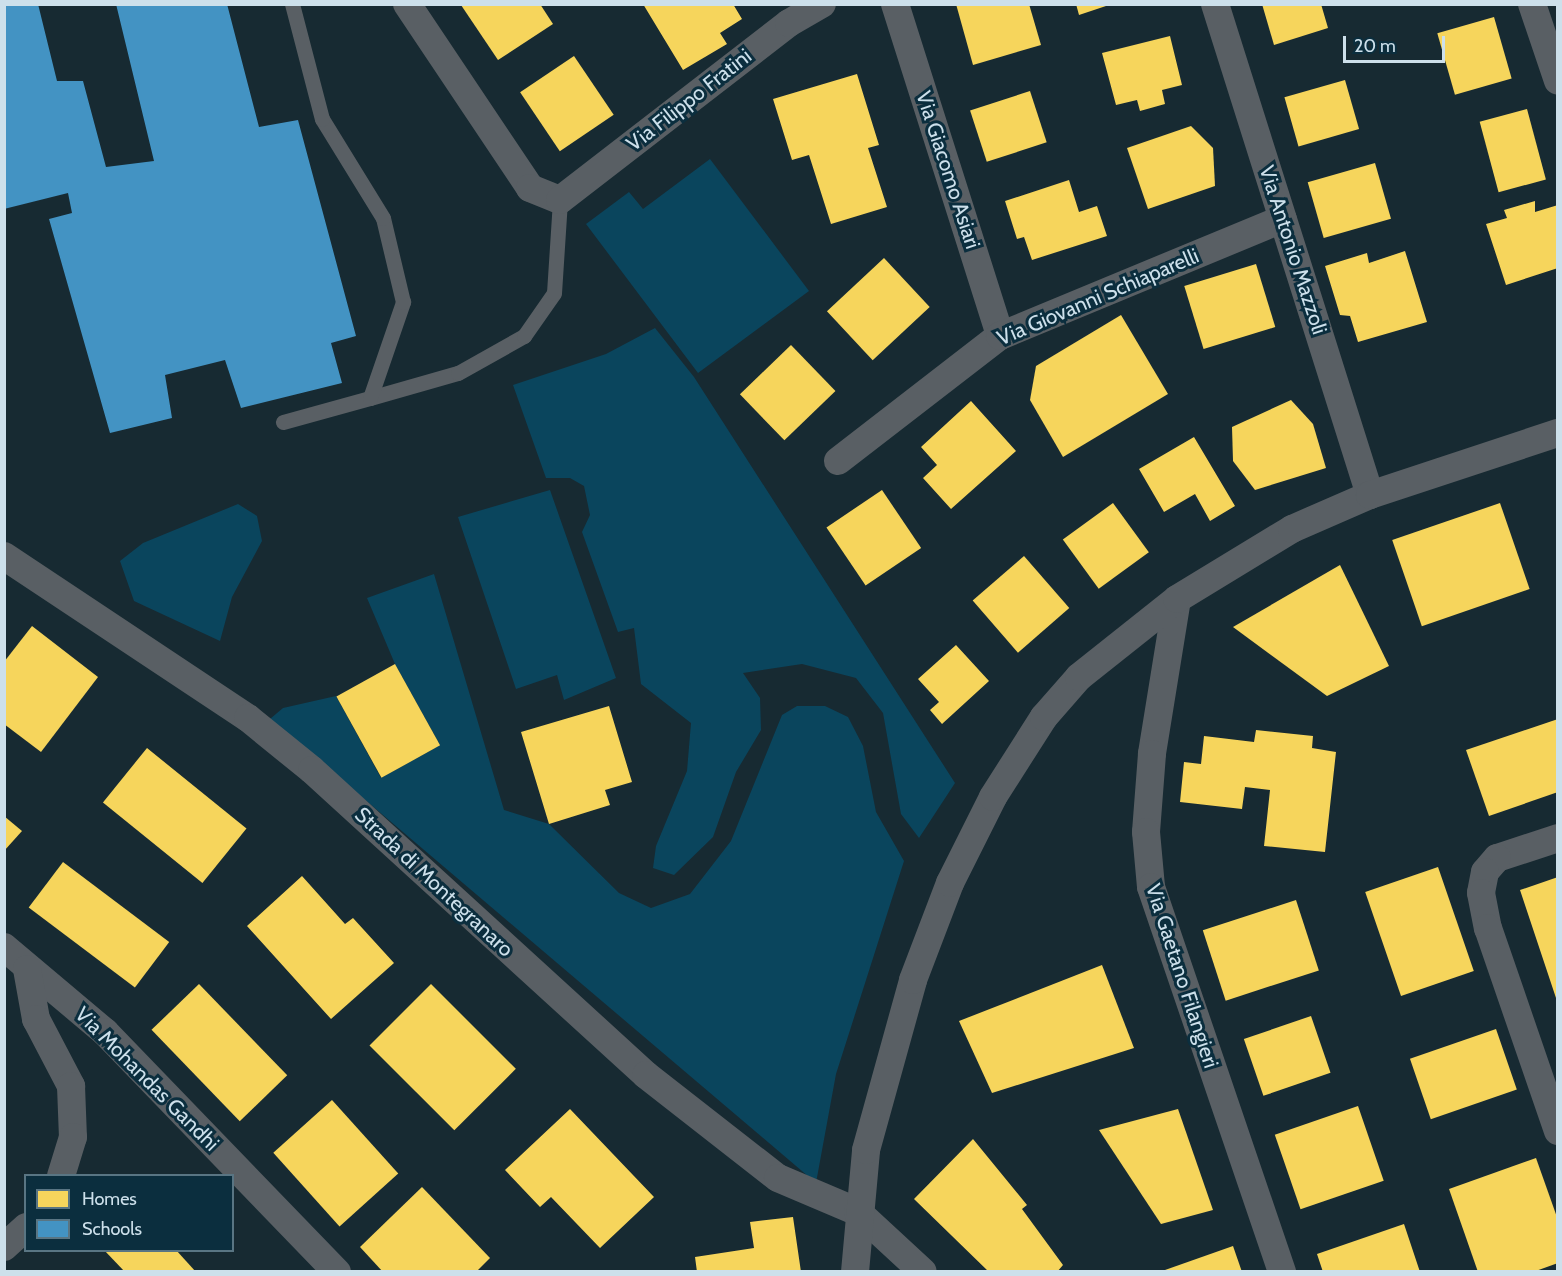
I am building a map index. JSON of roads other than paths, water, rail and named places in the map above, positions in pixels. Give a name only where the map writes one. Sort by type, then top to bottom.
[{"type":"street","points":[[407,4],[530,188],[560,200]]},
{"type":"street","name":"Via Filippo Fratini","points":[[560,200],[783,14],[822,4]]},
{"type":"street","name":"Via Giacomo Asiari","points":[[895,4],[1000,336]]},
{"type":"street","name":"Via Antonio Mazzoli","points":[[1215,4],[1370,495]]},
{"type":"street","points":[[1532,4],[1550,30],[1557,81]]},
{"type":"street","name":"Via Giovanni Schiaparelli","points":[[838,461],[1000,336],[1283,219]]},
{"type":"street","points":[[855,1272],[858,1212],[866,1150],[913,980],[950,883],[993,797],[1044,717],[1079,677],[1177,599],[1292,529],[1370,495],[1557,433]]},
{"type":"street","name":"Strada di Montegranaro","points":[[4,556],[266,733],[646,1076],[778,1178],[858,1212],[923,1272]]},
{"type":"street","name":"Via Gaetano Filangieri","points":[[1177,599],[1152,754],[1146,832],[1151,887],[1282,1272]]},
{"type":"street","points":[[1557,838],[1497,858],[1485,872],[1481,893],[1488,928],[1557,1131]]},
{"type":"street","name":"Via Mohandas Gandhi","points":[[4,947],[27,969],[105,1032],[337,1272]]},
{"type":"street","points":[[27,969],[36,1019],[71,1086],[73,1137],[62,1174]]},
{"type":"street","points":[[4,1247],[24,1229]]},
{"type":"lane","points":[[292,4],[322,119],[383,219],[404,302],[369,398]]},
{"type":"lane","points":[[283,422],[458,373],[524,336],[554,293],[560,200]]}]
